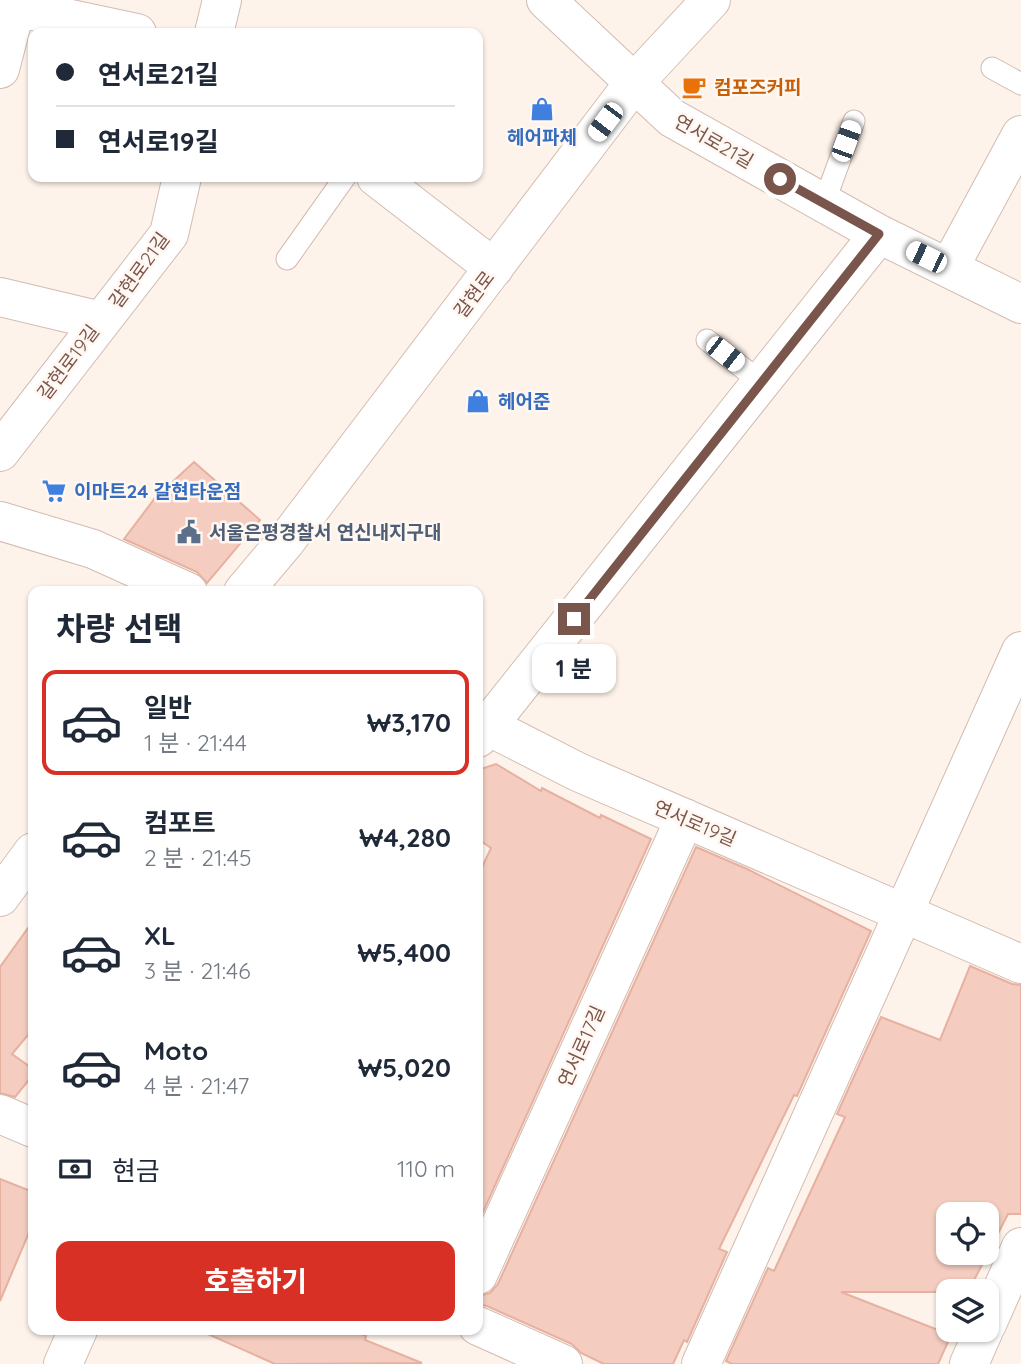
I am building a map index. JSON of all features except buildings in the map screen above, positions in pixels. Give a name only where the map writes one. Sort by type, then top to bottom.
[{"type":"street","points":[[216,28],[222,0]]},
{"type":"street","name":"연서로21길","points":[[546,0],[672,118],[879,234],[1021,304]]},
{"type":"street","name":"갈현로","points":[[248,586],[286,541],[633,84],[711,0]]},
{"type":"street","points":[[0,69],[8,5],[114,28]]},
{"type":"street","points":[[949,268],[1021,135]]},
{"type":"street","name":"갈현로21길","points":[[101,321],[169,234],[181,182]]},
{"type":"street","points":[[382,182],[494,268]]},
{"type":"street","name":"연서로19길","points":[[483,726],[762,383],[879,234]]},
{"type":"street","name":"갈현로19길","points":[[0,297],[101,321],[0,452]]},
{"type":"street","points":[[0,521],[93,549],[175,586]]},
{"type":"street","points":[[701,1364],[1021,651]]},
{"type":"street","name":"연서로19길","points":[[483,729],[1021,964]]},
{"type":"street","name":"연서로17길","points":[[483,1264],[685,818]]},
{"type":"street","points":[[0,897],[28,859]]},
{"type":"street","points":[[0,1114],[28,1126]]},
{"type":"street","points":[[999,1297],[1021,1247]]},
{"type":"street","points":[[483,1328],[563,1364]]},
{"type":"street","points":[[63,1364],[76,1335]]},
{"type":"street","points":[[969,1364],[979,1342]]},
{"type":"lane","points":[[992,68],[1021,84]]},
{"type":"lane","points":[[824,203],[854,121]]},
{"type":"lane","points":[[287,259],[341,182]]},
{"type":"lane","points":[[707,340],[762,383]]},
{"type":"place","name":"컴포즈커피","points":[[694,87]]},
{"type":"place","name":"헤어파체","points":[[542,109]]},
{"type":"place","name":"헤어준","points":[[478,401]]},
{"type":"place","name":"이마트24 갈현타운점","points":[[54,491]]},
{"type":"place","name":"서울은평경찰서 연신내지구대","points":[[189,532]]},
{"type":"route","points":[[574,619],[879,234],[780,179]]}]
